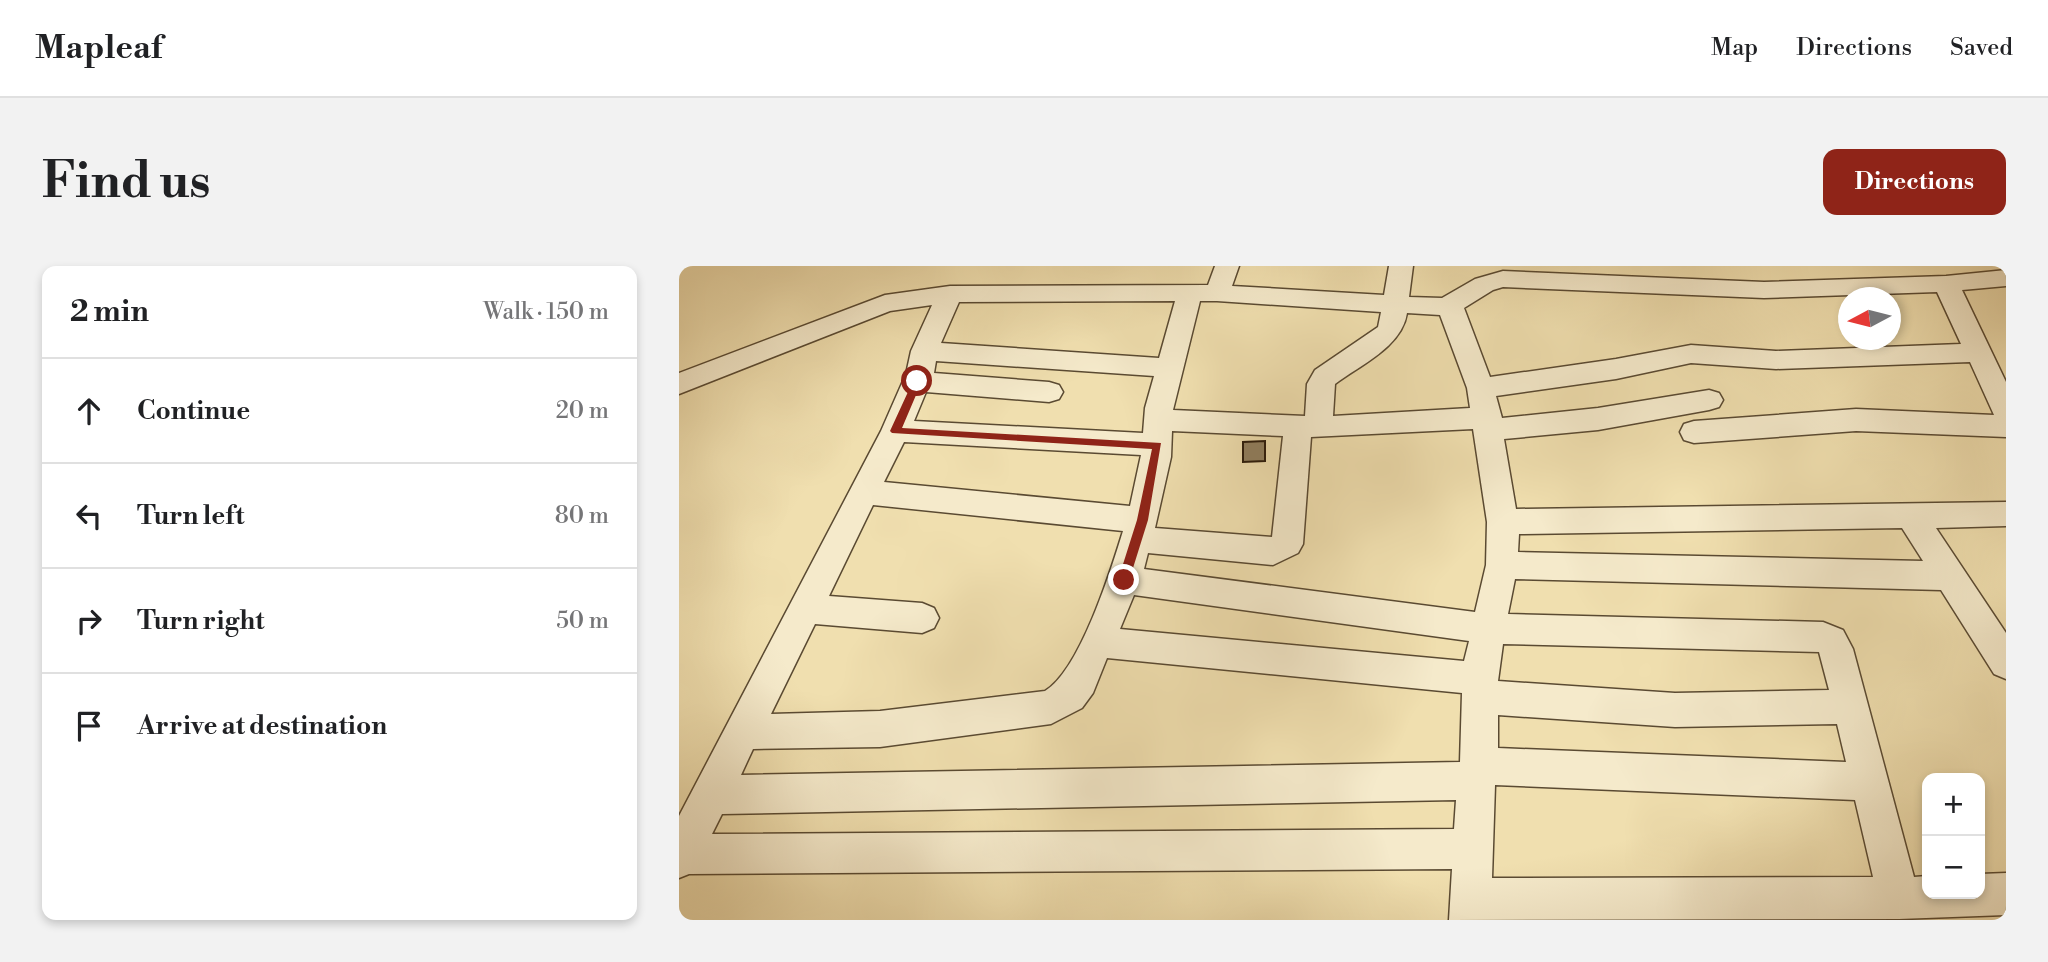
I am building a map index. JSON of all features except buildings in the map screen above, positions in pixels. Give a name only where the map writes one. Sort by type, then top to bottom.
[{"type":"street","points":[[742,732],[902,727],[1051,707],[1069,696],[1080,681],[1099,642],[1124,580],[1140,529],[1171,368],[1204,293],[1227,266]]},
{"type":"street","points":[[865,492],[1140,529],[1273,552],[1281,550],[1287,544],[1308,426],[1321,384],[1325,377],[1387,333],[1392,326],[1401,266]]},
{"type":"street","points":[[679,384],[885,303],[950,294],[1204,293],[1450,306],[1487,281],[1613,275],[1728,290],[1946,284],[2006,278]]},
{"type":"street","points":[[1946,284],[2006,411]]},
{"type":"street","points":[[950,294],[895,431],[680,856],[1472,849]]},
{"type":"street","points":[[1450,306],[1486,412],[1503,522],[1502,565],[1488,629],[1480,688],[1471,909],[2006,894]]},
{"type":"street","points":[[1486,412],[1616,369],[1691,354],[1776,360],[1977,353]]},
{"type":"street","points":[[921,366],[1171,368]]},
{"type":"street","points":[[921,366],[1049,392]]},
{"type":"street","points":[[895,431],[1157,433],[1308,426],[1486,412],[1598,419],[1709,400]]},
{"type":"street","points":[[1694,432],[1856,419],[2006,426]]},
{"type":"street","points":[[1503,522],[2006,514]]},
{"type":"street","points":[[1911,516],[2006,663]]},
{"type":"street","points":[[1502,565],[1950,576]]},
{"type":"street","points":[[1124,580],[1488,629],[1823,637],[1831,641],[1836,649],[1899,898]]},
{"type":"street","points":[[805,609],[922,618]]},
{"type":"street","points":[[1099,642],[1675,710],[1851,707]]},
{"type":"street","points":[[709,795],[1477,773],[1871,782]]},
{"type":"route","points":[[917,381],[895,431],[1158,445],[1142,520],[1124,580]]}]
